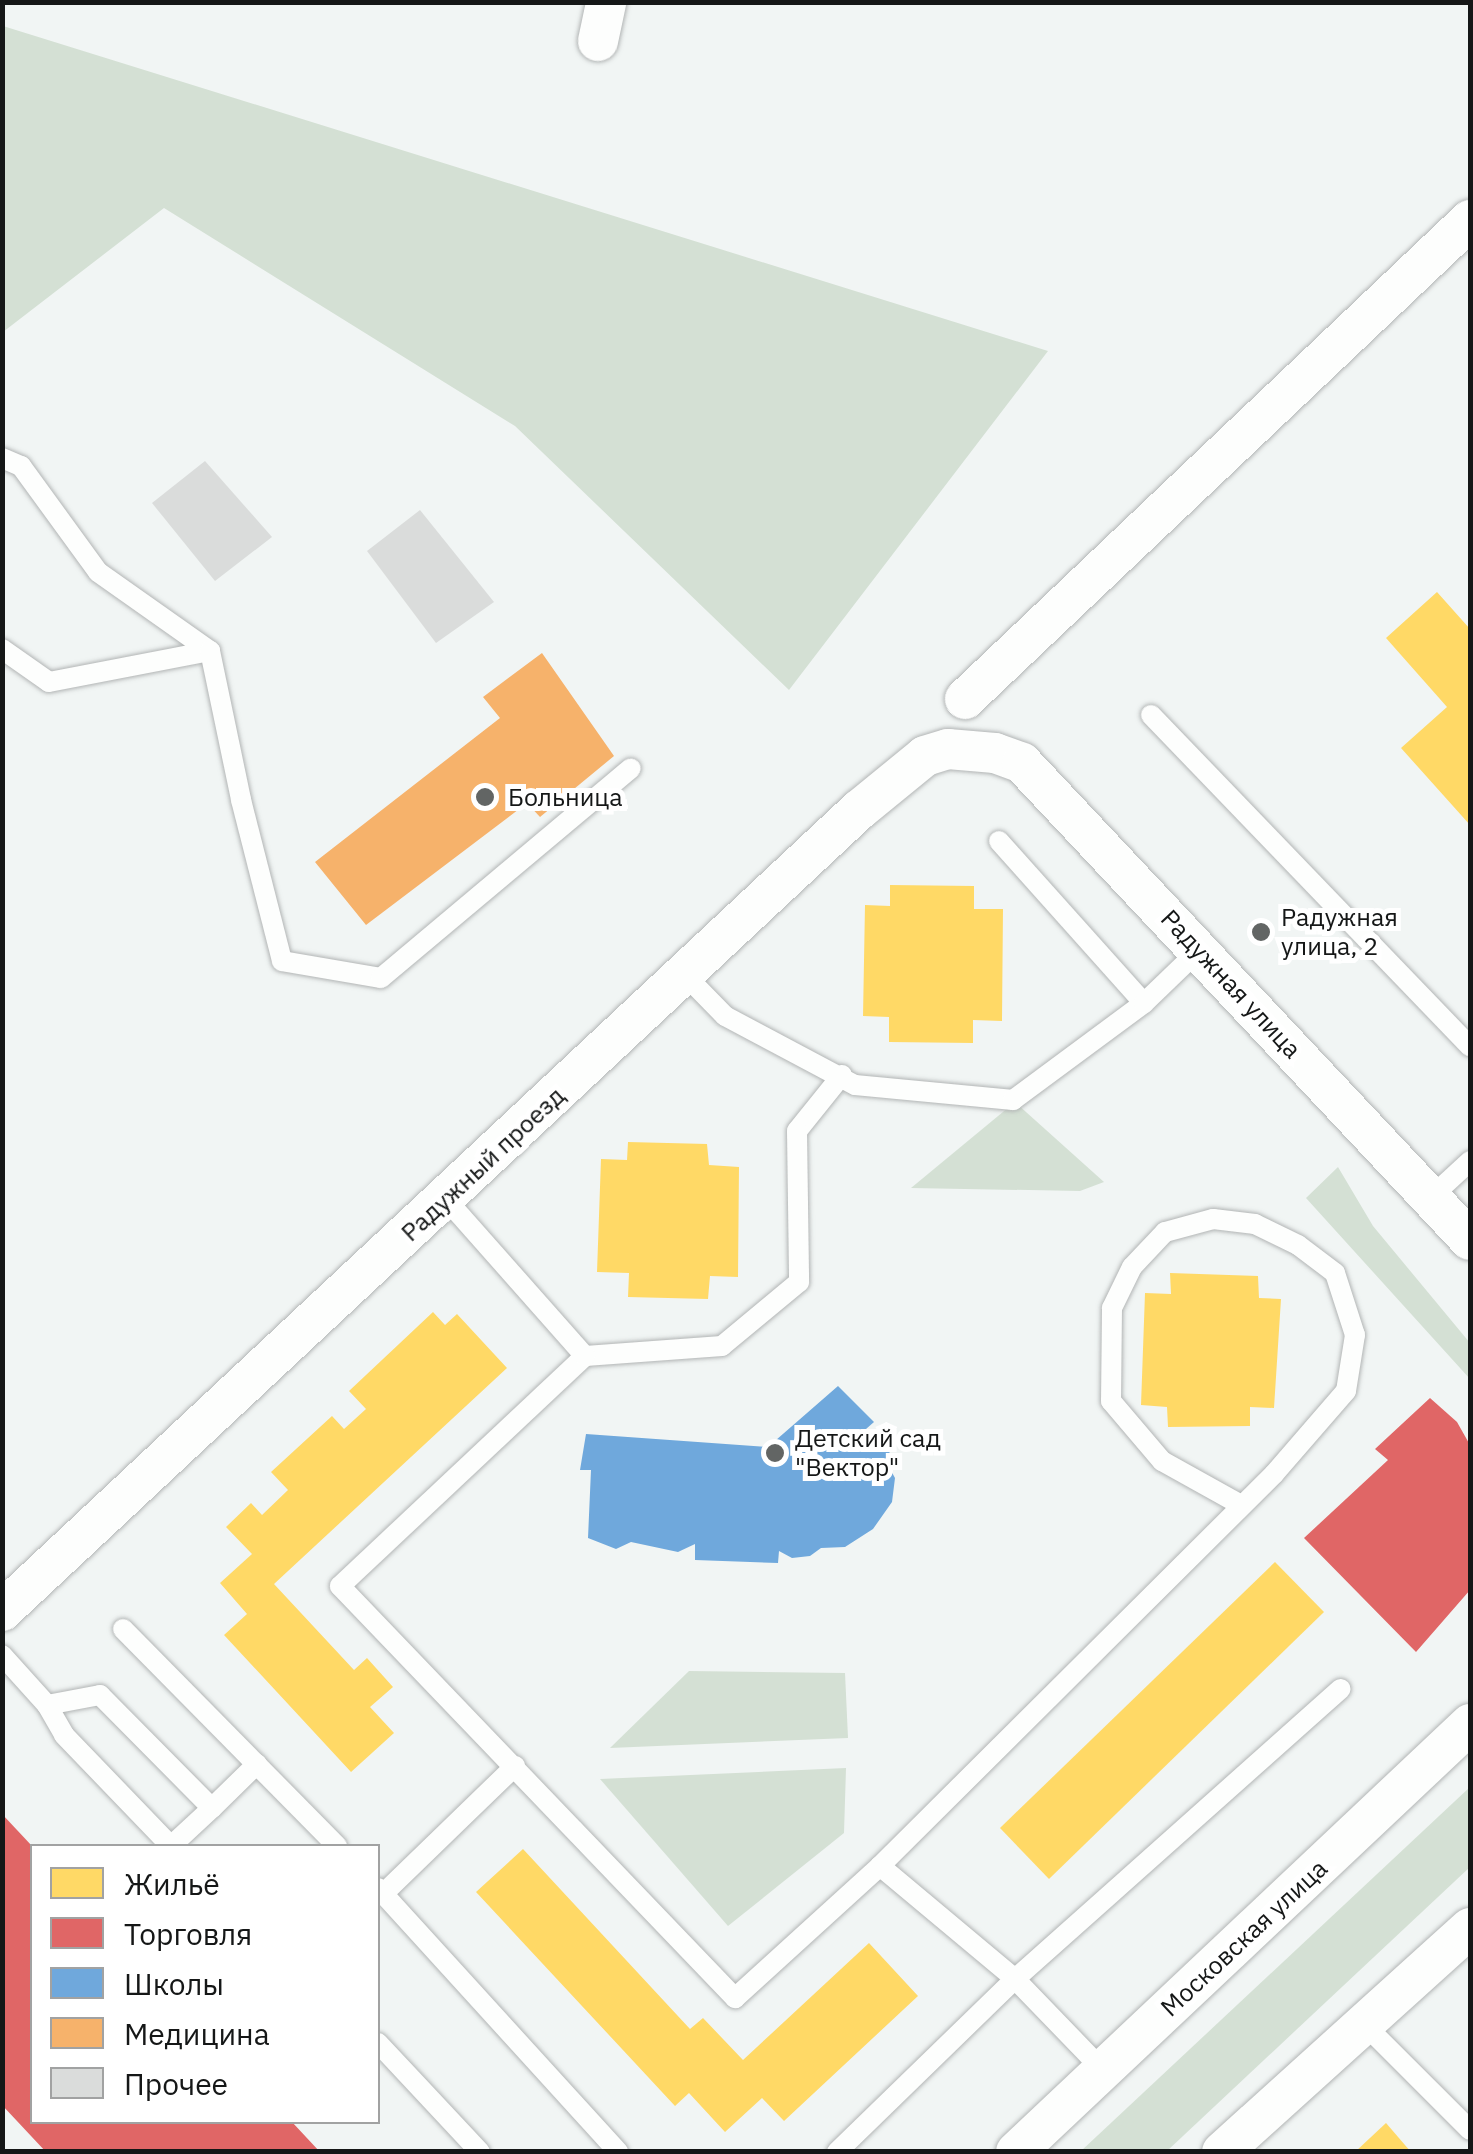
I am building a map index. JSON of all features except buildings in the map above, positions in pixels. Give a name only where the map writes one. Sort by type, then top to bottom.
[{"type":"street","points":[[966,699],[1470,220]]},
{"type":"street","name":"Радужный проезд","points":[[2,1610],[898,775],[924,756],[948,750],[977,750]]},
{"type":"street","name":"Радужная улица","points":[[977,750],[1022,763],[1470,1240]]},
{"type":"street","name":"Московская улица","points":[[1016,2152],[1470,1724]]},
{"type":"street","points":[[1222,2152],[1470,1928]]},
{"type":"lane","points":[[2,458],[21,466],[98,572],[210,651],[241,800],[282,961],[380,978],[631,768]]},
{"type":"lane","points":[[2,650],[49,682],[210,651]]},
{"type":"lane","points":[[1150,715],[1470,1047]]},
{"type":"lane","points":[[999,841],[1144,1004]]},
{"type":"lane","points":[[684,976],[725,1016],[842,1075],[854,1085],[1013,1100],[1144,1004],[1199,950]]},
{"type":"lane","points":[[842,1075],[796,1131],[799,1282],[722,1346],[585,1356],[340,1586],[736,1998],[880,1866],[1241,1505],[1346,1391],[1356,1335],[1335,1273],[1298,1245],[1255,1224],[1213,1219],[1165,1232],[1132,1267],[1112,1308],[1111,1401],[1162,1461],[1241,1505]]},
{"type":"lane","points":[[1431,1198],[1470,1161]]},
{"type":"lane","points":[[446,1199],[585,1356]]},
{"type":"lane","points":[[124,1629],[336,1844]]},
{"type":"lane","points":[[2,1654],[47,1705],[64,1735],[169,1844]]},
{"type":"lane","points":[[837,2152],[1015,1979],[1340,1689]]},
{"type":"lane","points":[[47,1705],[100,1695],[212,1808]]},
{"type":"lane","points":[[173,1844],[257,1764]]},
{"type":"lane","points":[[515,1766],[380,1890],[618,2152]]},
{"type":"lane","points":[[880,1866],[1015,1979],[1102,2070]]},
{"type":"lane","points":[[1365,2024],[1470,2130]]},
{"type":"lane","points":[[380,2045],[480,2152]]},
{"type":"shaded area","points":[[3,26],[1048,351],[789,690],[515,426],[164,208],[3,332]]},
{"type":"shaded area","points":[[1015,1102],[1104,1182],[1080,1191],[911,1188]]},
{"type":"shaded area","points":[[1338,1167],[1373,1226],[1470,1343],[1470,1379],[1306,1198]]},
{"type":"shaded area","points":[[689,1671],[845,1673],[848,1738],[610,1748]]},
{"type":"shaded area","points":[[846,1768],[844,1833],[728,1926],[600,1779]]},
{"type":"shaded area","points":[[1470,1787],[1470,1867],[1167,2151],[1081,2151]]},
{"type":"place","name":"Больница","points":[[485,797]]},
{"type":"place","name":"Радужная улица, 2","points":[[1261,932]]},
{"type":"place","name":"Детский сад \"Вектор\"","points":[[775,1453]]}]
